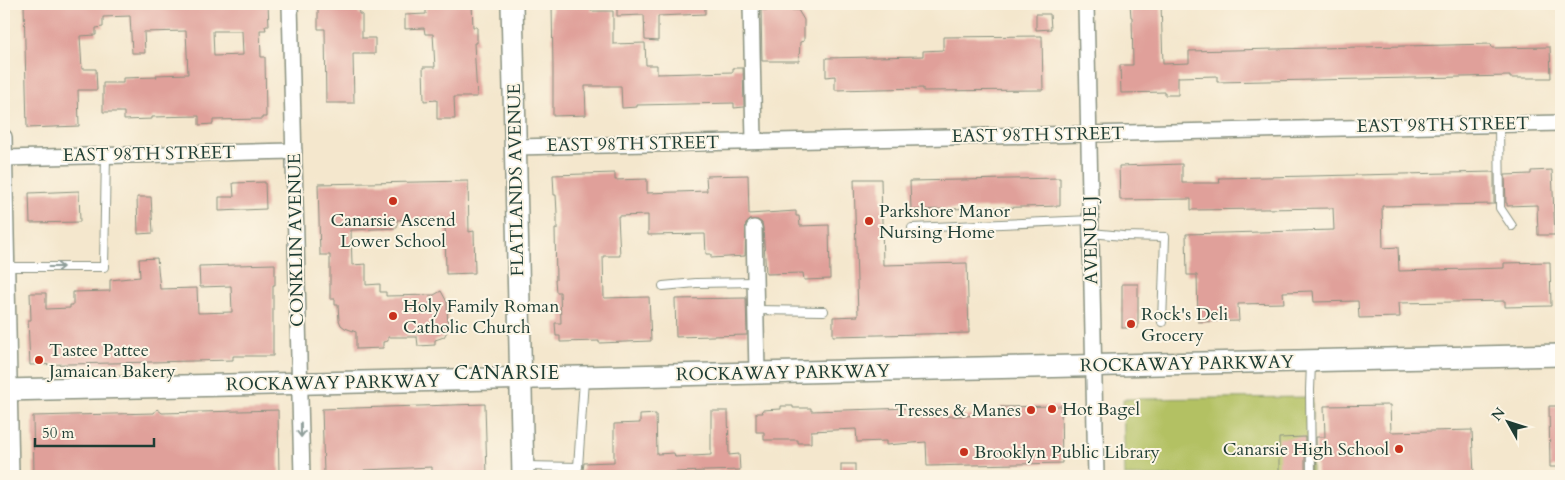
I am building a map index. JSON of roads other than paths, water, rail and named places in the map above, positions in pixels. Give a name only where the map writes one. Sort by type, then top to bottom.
[{"type":"main road","name":"FLATLANDS AVENUE","points":[[512,4],[523,471]]},
{"type":"main road","name":"ROCKAWAY PARKWAY","points":[[7,390],[1561,355]]},
{"type":"street","name":"CONKLIN AVENUE","points":[[290,4],[302,476]]},
{"type":"street","points":[[751,4],[754,141]]},
{"type":"street","name":"AVENUE J","points":[[1086,4],[1096,476]]},
{"type":"street","name":"EAST 98TH STREET","points":[[516,146],[1561,123]]},
{"type":"street","points":[[4,137],[7,390],[11,476]]},
{"type":"street","name":"EAST 98TH STREET","points":[[4,158],[294,151]]},
{"type":"street","points":[[754,228],[757,373]]},
{"type":"lane","points":[[1499,124],[1500,208],[1512,226]]},
{"type":"lane","points":[[7,268],[104,267],[106,155]]},
{"type":"lane","points":[[912,228],[1091,227],[1123,236],[1165,237],[1162,322]]},
{"type":"lane","points":[[664,286],[696,283],[755,282]]},
{"type":"lane","points":[[755,310],[824,311]]},
{"type":"lane","points":[[1311,361],[1311,476]]},
{"type":"lane","points":[[523,471],[578,467],[584,377]]},
{"type":"place","name":"Canarsie Ascend Lower School","points":[[393,201]]},
{"type":"place","name":"Parkshore Manor Nursing Home","points":[[869,221]]},
{"type":"place","name":"Holy Family Roman Catholic Church","points":[[393,316]]},
{"type":"place","name":"Rock's Deli Grocery","points":[[1131,324]]},
{"type":"place","name":"Tastee Pattee Jamaican Bakery","points":[[39,360]]},
{"type":"place","name":"Hot Bagel","points":[[1052,409]]},
{"type":"place","name":"Tresses & Manes","points":[[1031,410]]},
{"type":"place","name":"Canarsie High School","points":[[1399,449]]},
{"type":"place","name":"Brooklyn Public Library","points":[[964,452]]},
{"type":"district","name":"CANARSIE","points":[[507,373]]}]
